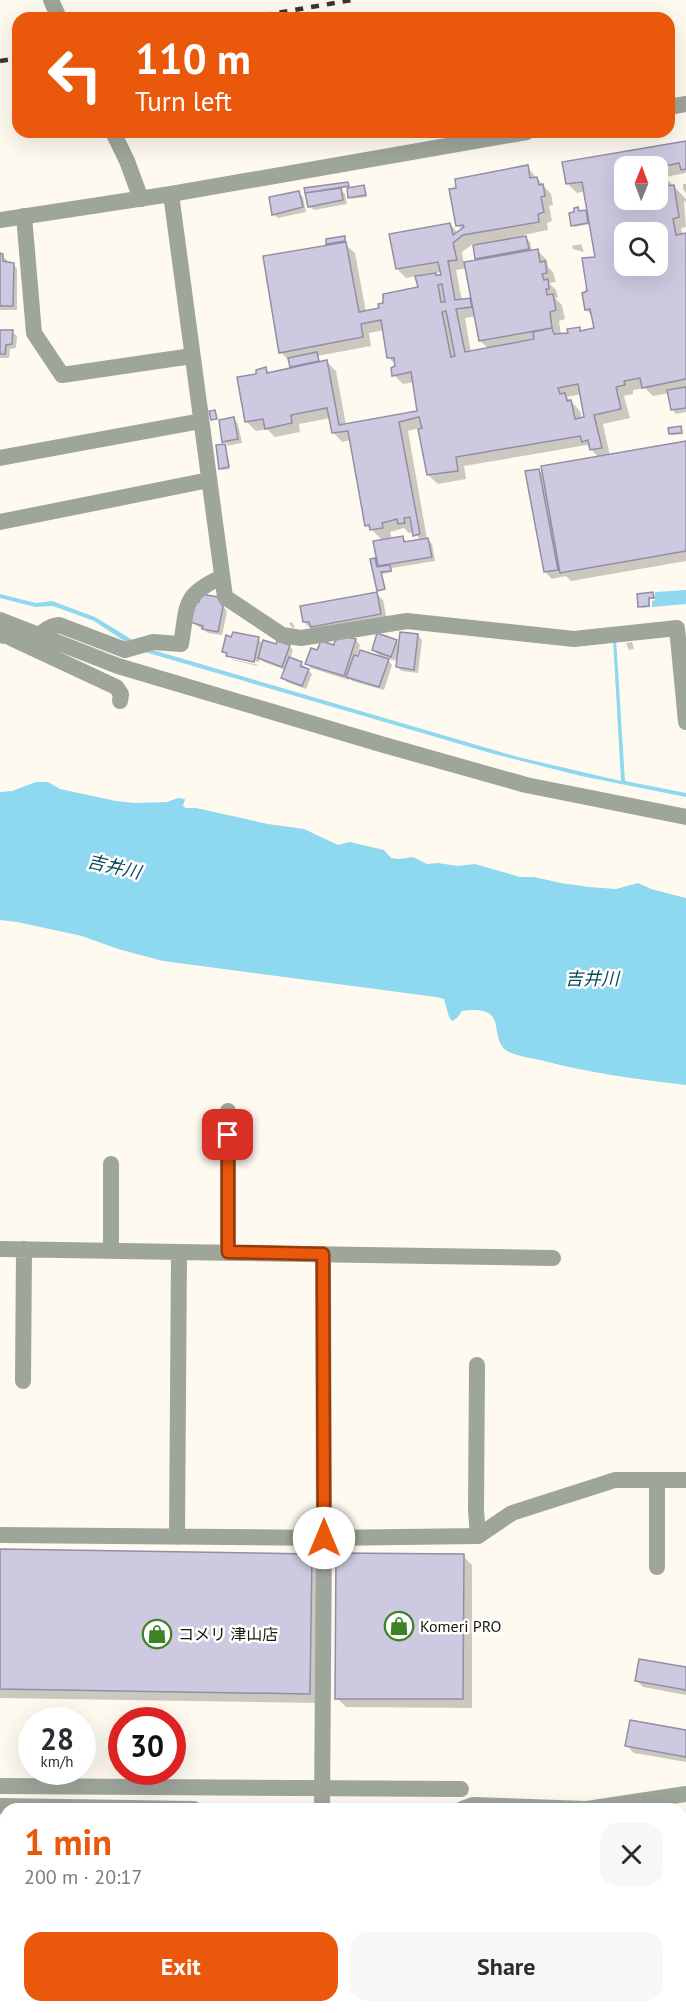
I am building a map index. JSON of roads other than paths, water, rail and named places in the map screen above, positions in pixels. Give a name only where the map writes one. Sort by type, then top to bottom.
[{"type":"street","points":[[116,138],[141,199]]},
{"type":"street","points":[[0,220],[141,199],[493,138]]},
{"type":"street","points":[[171,194],[225,597],[282,635],[301,638],[407,621],[574,639],[677,628],[686,722]]},
{"type":"street","points":[[24,216],[34,333],[62,375],[192,356]]},
{"type":"street","points":[[0,458],[201,422]]},
{"type":"street","points":[[0,522],[208,480]]},
{"type":"street","points":[[4,635],[38,635],[48,627],[59,625],[125,650],[153,642],[181,644],[189,601],[194,592],[222,577]]},
{"type":"street","points":[[0,620],[118,666],[515,782],[686,817]]},
{"type":"street","points":[[4,635],[116,687],[121,694],[120,701]]},
{"type":"street","points":[[228,1111],[228,1252]]},
{"type":"street","points":[[111,1164],[111,1251]]},
{"type":"street","points":[[0,1249],[553,1258]]},
{"type":"street","points":[[23,1381],[24,1249]]},
{"type":"street","points":[[177,1537],[179,1252]]},
{"type":"street","points":[[322,1803],[323,1254]]},
{"type":"street","points":[[477,1365],[476,1510],[478,1536]]},
{"type":"street","points":[[0,1535],[324,1538],[478,1536],[512,1513],[615,1480],[686,1480]]},
{"type":"street","points":[[657,1481],[657,1567]]},
{"type":"street","points":[[0,1786],[461,1789]]},
{"type":"street","points":[[627,1803],[686,1794]]},
{"type":"water","points":[[686,590],[686,604],[652,607],[655,592]]},
{"type":"water","points":[[0,594],[36,603],[52,601],[95,617],[146,648],[518,757],[621,781],[613,639],[616,639],[625,781],[686,793],[686,797],[581,776],[494,754],[138,650],[94,621],[53,606],[35,607],[0,598]]},
{"type":"water","name":"吉井川","points":[[36,782],[48,782],[60,789],[116,801],[134,803],[185,799],[183,806],[186,808],[304,829],[338,845],[350,842],[384,850],[391,858],[413,857],[427,864],[457,866],[475,864],[520,877],[534,877],[589,887],[616,889],[638,883],[651,889],[686,898],[686,1085],[594,1072],[509,1052],[502,1046],[493,1017],[478,1010],[462,1011],[452,1021],[444,999],[436,997],[163,961],[118,949],[82,936],[0,920],[0,792],[12,791]]},
{"type":"railway","points":[[283,12],[352,0]]},
{"type":"railway","points":[[0,61],[12,59]]},
{"type":"place","name":"Komeri PRO","points":[[399,1626]]},
{"type":"place","name":"コメリ 津山店","points":[[157,1634]]}]
